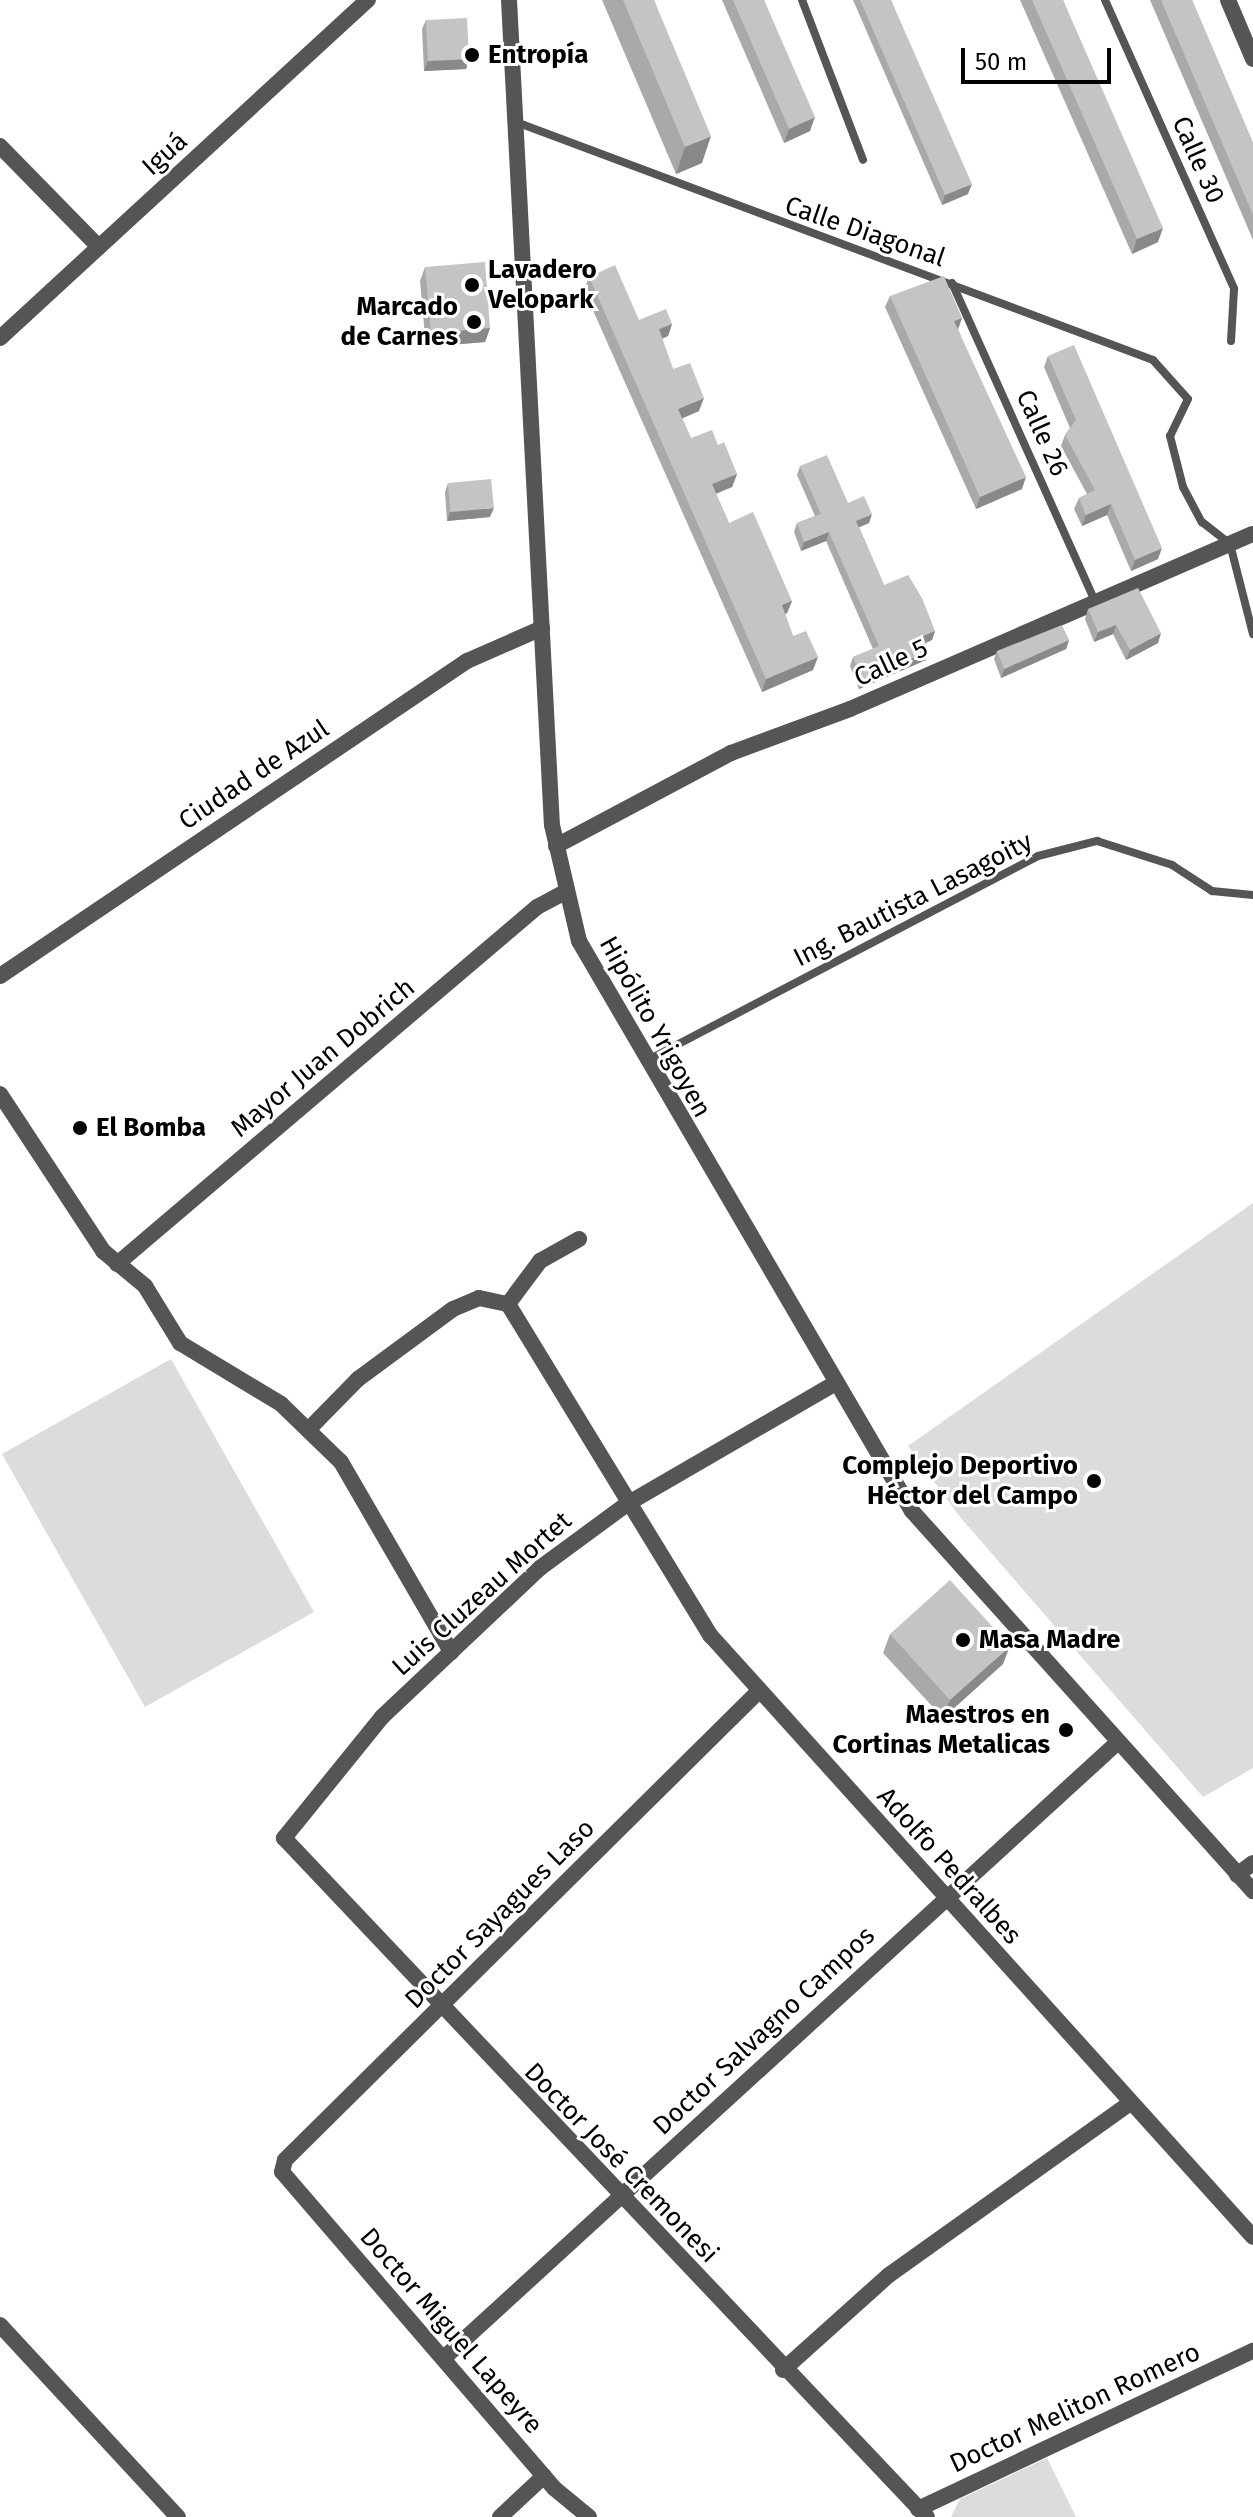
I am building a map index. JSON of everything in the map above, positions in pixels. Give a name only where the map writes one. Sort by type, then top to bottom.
[{"type":"street","name":"Iguá","points":[[0,338],[365,3],[380,0]]},
{"type":"street","name":"Hipólito Yrigoyen","points":[[509,0],[556,846],[563,893],[588,960],[834,1384],[935,1541],[1253,1891]]},
{"type":"street","points":[[1228,0],[1253,59]]},
{"type":"street","points":[[0,146],[99,247]]},
{"type":"street","name":"Calle 5","points":[[556,846],[731,753],[850,709],[1253,534]]},
{"type":"street","name":"Ciudad de Azul","points":[[0,976],[467,661],[542,628]]},
{"type":"street","name":"Mayor Juan Dobrich","points":[[117,1264],[537,907],[563,893]]},
{"type":"street","points":[[0,1094],[117,1264],[145,1286],[196,1359],[281,1404],[341,1462],[451,1652]]},
{"type":"street","points":[[309,1429],[358,1379],[453,1309],[479,1298],[508,1304],[531,1269],[579,1239]]},
{"type":"street","name":"Adolfo Pedralbes","points":[[508,1304],[691,1608],[758,1692],[1253,2237]]},
{"type":"street","name":"Luis Cluzeau Mortet","points":[[284,1838],[382,1717],[540,1568],[627,1504],[834,1384]]},
{"type":"street","name":"Doctor Sayagues Laso","points":[[282,2172],[285,2160],[758,1692]]},
{"type":"street","name":"Doctor Salvagno Campos","points":[[445,2357],[943,1897],[1117,1743]]},
{"type":"street","name":"Doctor José Cremonesi","points":[[284,1838],[441,2007],[622,2194],[783,2370],[923,2513]]},
{"type":"street","points":[[1237,1875],[1253,1863]]},
{"type":"street","points":[[783,2370],[889,2275],[1129,2104]]},
{"type":"street","name":"Doctor Miguel Lapeyre","points":[[282,2172],[445,2357],[544,2476],[589,2517]]},
{"type":"street","points":[[0,2325],[178,2517]]},
{"type":"street","name":"Doctor Meliton Romero","points":[[923,2513],[1253,2351]]},
{"type":"street","points":[[500,2517],[544,2476]]},
{"type":"lane","points":[[802,0],[863,160]]},
{"type":"lane","name":"Calle 30","points":[[1105,0],[1234,289],[1231,341]]},
{"type":"lane","name":"Calle Diagonal","points":[[516,122],[1153,360],[1188,399],[1170,436],[1183,487],[1202,522],[1230,544]]},
{"type":"lane","name":"Calle 26","points":[[952,283],[1095,601]]},
{"type":"lane","points":[[1230,544],[1253,634]]},
{"type":"lane","name":"Ing. Bautista Lasagoity","points":[[646,1061],[1038,856],[1097,841],[1172,865],[1212,891],[1253,895]]},
{"type":"shaded area","name":"Complejo Deportivo Héctor del Campo","points":[[1253,1203],[1253,1768],[1203,1797],[960,1517],[908,1446]]},
{"type":"shaded area","points":[[171,1359],[314,1612],[145,1707],[2,1454]]},
{"type":"shaded area","points":[[1047,2458],[1076,2517],[951,2517],[960,2499]]},
{"type":"building","points":[[623,0],[654,0],[711,136],[685,147]]},
{"type":"building","points":[[733,0],[764,0],[815,117],[789,129]]},
{"type":"building","points":[[860,0],[891,0],[972,184],[945,195]]},
{"type":"building","points":[[1032,0],[1063,0],[1163,228],[1137,239]]},
{"type":"building","points":[[1161,0],[1192,0],[1253,143],[1253,215]]},
{"type":"building","points":[[467,18],[469,59],[428,61],[426,20]]},
{"type":"building","points":[[485,262],[490,328],[431,333],[425,267]]},
{"type":"building","points":[[615,265],[639,320],[666,309],[672,324],[659,329],[673,369],[690,363],[704,398],[678,409],[691,438],[712,430],[718,445],[724,442],[737,474],[712,484],[729,523],[753,512],[792,601],[782,605],[793,636],[806,631],[818,657],[766,679],[589,277]]},
{"type":"building","points":[[944,276],[962,318],[954,321],[1026,477],[980,497],[890,296]]},
{"type":"building","points":[[1074,345],[1162,548],[1135,560],[1111,504],[1086,515],[1079,498],[1095,490],[1065,435],[1076,420],[1048,356]]},
{"type":"building","points":[[827,455],[848,503],[864,496],[872,514],[856,521],[884,585],[908,575],[922,598],[935,631],[923,636],[929,651],[862,680],[853,657],[879,646],[829,532],[804,542],[797,523],[821,514],[800,466]]},
{"type":"building","points":[[491,479],[494,508],[450,512],[448,483]]},
{"type":"building","points":[[1138,588],[1161,633],[1130,650],[1116,625],[1098,632],[1088,609]]},
{"type":"building","points":[[1062,625],[1069,640],[1004,669],[997,651]]},
{"type":"building","points":[[950,1580],[1010,1646],[950,1700],[890,1634]]},
{"type":"place","name":"Entropía","points":[[472,55]]},
{"type":"place","name":"Lavadero Velopark","points":[[472,285]]},
{"type":"place","name":"Marcado de Carnes","points":[[474,322]]},
{"type":"place","name":"El Bomba","points":[[80,1128]]},
{"type":"place","name":"Complejo Deportivo Héctor del Campo","points":[[1094,1481]]},
{"type":"place","name":"Masa Madre","points":[[963,1640]]},
{"type":"place","name":"Maestros en Cortinas Metalicas","points":[[1066,1730]]}]
